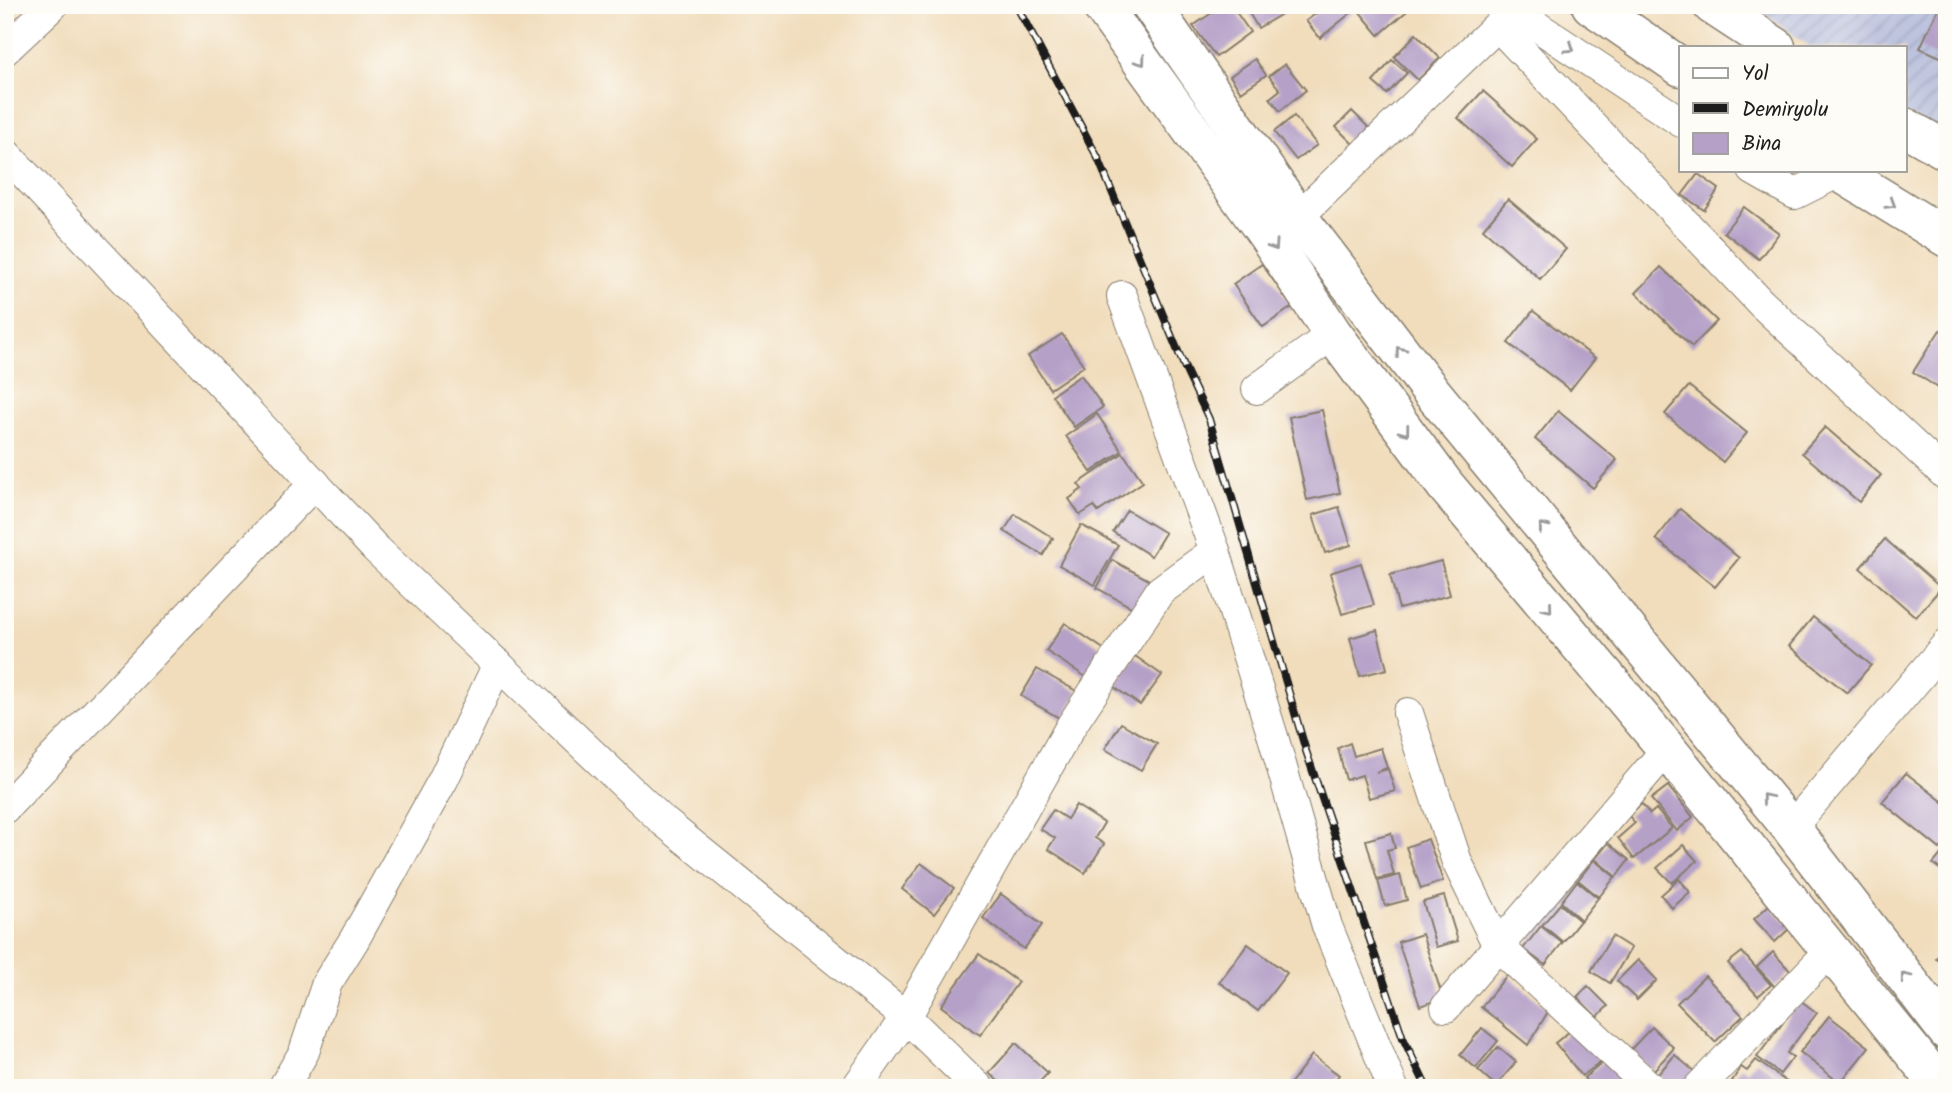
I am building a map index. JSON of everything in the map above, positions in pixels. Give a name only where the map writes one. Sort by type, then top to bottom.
[{"type":"main road","points":[[1101,5],[1265,232],[1333,334],[1446,485],[1667,749],[1942,1088]]},
{"type":"main road","points":[[1151,5],[1298,217],[1439,401],[1791,828],[1947,1031]]},
{"type":"main road","points":[[1591,5],[1679,65]]},
{"type":"main road","points":[[1712,5],[1774,46]]},
{"type":"main road","points":[[1906,128],[1947,151]]},
{"type":"main road","points":[[1840,172],[1947,238]]},
{"type":"street","points":[[5,50],[53,5]]},
{"type":"street","points":[[1298,217],[1510,14]]},
{"type":"street","points":[[1510,14],[1679,121]]},
{"type":"street","points":[[1510,14],[1761,303],[1947,477]]},
{"type":"street","points":[[5,152],[375,548],[663,821],[906,1017],[979,1088]]},
{"type":"street","points":[[1756,172],[1795,194],[1836,172]]},
{"type":"street","points":[[1122,296],[1215,551],[1327,926],[1393,1088]]},
{"type":"street","points":[[1257,389],[1333,334]]},
{"type":"street","points":[[5,808],[315,483]]},
{"type":"street","points":[[856,1088],[906,1017],[1071,726],[1160,591],[1215,551]]},
{"type":"street","points":[[1791,828],[1947,644]]},
{"type":"street","points":[[283,1088],[304,1052],[327,983],[354,940],[443,780],[498,664]]},
{"type":"street","points":[[1408,713],[1457,862],[1497,946],[1651,1088]]},
{"type":"street","points":[[1446,1007],[1667,749]]},
{"type":"street","points":[[1698,1088],[1830,951]]},
{"type":"shaded area","points":[[1752,5],[1947,5],[1947,135],[1906,114],[1906,46],[1810,46]]},
{"type":"building","points":[[1209,5],[1231,5],[1250,32],[1216,57],[1193,26],[1213,12]]},
{"type":"building","points":[[1244,5],[1297,5],[1258,28]]},
{"type":"building","points":[[1327,5],[1347,5],[1352,12],[1320,38],[1306,21]]},
{"type":"building","points":[[1354,5],[1414,5],[1379,35]]},
{"type":"building","points":[[1940,5],[1947,5],[1947,60],[1920,48]]},
{"type":"building","points":[[1416,34],[1440,58],[1418,80],[1394,57]]},
{"type":"building","points":[[1255,59],[1266,75],[1241,92],[1230,76]]},
{"type":"building","points":[[1392,60],[1407,73],[1387,94],[1373,82]]},
{"type":"building","points":[[1285,64],[1306,90],[1280,111],[1270,98],[1280,90],[1269,76]]},
{"type":"building","points":[[1483,91],[1537,139],[1512,167],[1458,118]]},
{"type":"building","points":[[1352,111],[1370,129],[1354,145],[1336,127]]},
{"type":"building","points":[[1294,116],[1317,145],[1296,160],[1274,132]]},
{"type":"building","points":[[1698,174],[1719,189],[1704,210],[1682,195]]},
{"type":"building","points":[[1508,199],[1566,249],[1540,279],[1483,229]]},
{"type":"building","points":[[1744,207],[1779,233],[1759,259],[1724,232]]},
{"type":"building","points":[[1262,264],[1292,307],[1263,327],[1233,284]]},
{"type":"building","points":[[1661,267],[1717,321],[1692,347],[1636,293]]},
{"type":"building","points":[[1533,311],[1595,358],[1570,390],[1508,343]]},
{"type":"building","points":[[1940,330],[1947,334],[1947,385],[1943,391],[1913,372]]},
{"type":"building","points":[[1062,334],[1084,366],[1050,389],[1028,356]]},
{"type":"building","points":[[1081,375],[1103,407],[1074,427],[1052,395]]},
{"type":"building","points":[[1689,386],[1747,433],[1723,462],[1665,414]]},
{"type":"building","points":[[1322,410],[1340,493],[1307,500],[1289,417]]},
{"type":"building","points":[[1558,411],[1617,460],[1593,488],[1535,439]]},
{"type":"building","points":[[1097,414],[1122,451],[1091,472],[1066,436]]},
{"type":"building","points":[[1825,427],[1881,475],[1859,502],[1802,453]]},
{"type":"building","points":[[1123,453],[1143,482],[1098,512],[1094,506],[1080,515],[1069,499],[1082,489],[1078,484]]},
{"type":"building","points":[[1339,507],[1351,545],[1325,553],[1313,515]]},
{"type":"building","points":[[1680,509],[1739,558],[1715,587],[1656,539]]},
{"type":"building","points":[[1127,510],[1165,533],[1151,556],[1113,532]]},
{"type":"building","points":[[1015,514],[1053,538],[1043,555],[1004,531]]},
{"type":"building","points":[[1081,525],[1118,545],[1095,585],[1059,565]]},
{"type":"building","points":[[1885,539],[1941,588],[1916,617],[1860,568]]},
{"type":"building","points":[[1112,560],[1149,580],[1133,608],[1097,588]]},
{"type":"building","points":[[1441,561],[1450,595],[1399,609],[1390,575]]},
{"type":"building","points":[[1361,563],[1374,605],[1342,614],[1330,573]]},
{"type":"building","points":[[1813,617],[1871,665],[1847,693],[1789,646]]},
{"type":"building","points":[[1065,623],[1105,650],[1086,677],[1046,651]]},
{"type":"building","points":[[1377,630],[1387,669],[1360,676],[1350,638]]},
{"type":"building","points":[[1135,656],[1162,675],[1140,705],[1114,687]]},
{"type":"building","points":[[1037,669],[1078,692],[1063,720],[1021,696]]},
{"type":"building","points":[[1121,723],[1157,744],[1141,770],[1105,749]]},
{"type":"building","points":[[1350,743],[1354,756],[1381,748],[1387,768],[1376,772],[1388,769],[1395,791],[1369,798],[1362,775],[1346,780],[1338,748]]},
{"type":"building","points":[[1906,773],[1947,805],[1947,840],[1940,849],[1882,802]]},
{"type":"building","points":[[1668,786],[1693,817],[1677,831],[1651,799]]},
{"type":"building","points":[[1642,804],[1650,814],[1656,809],[1672,828],[1634,859],[1618,838],[1635,823],[1628,815]]},
{"type":"building","points":[[1076,805],[1104,823],[1095,838],[1104,844],[1085,873],[1048,849],[1055,838],[1040,829],[1053,810],[1067,819]]},
{"type":"building","points":[[1391,833],[1395,848],[1387,850],[1394,875],[1377,879],[1366,840]]},
{"type":"building","points":[[1428,839],[1443,881],[1421,889],[1406,847]]},
{"type":"building","points":[[1608,843],[1629,860],[1616,877],[1595,859]]},
{"type":"building","points":[[1683,845],[1697,861],[1672,883],[1657,868]]},
{"type":"building","points":[[1947,847],[1947,874],[1933,864]]},
{"type":"building","points":[[1594,860],[1615,877],[1599,897],[1578,880]]},
{"type":"building","points":[[921,863],[954,888],[934,914],[902,889]]},
{"type":"building","points":[[1400,875],[1407,900],[1385,906],[1378,881]]},
{"type":"building","points":[[1679,879],[1690,892],[1672,908],[1661,895]]},
{"type":"building","points":[[1577,881],[1598,898],[1581,920],[1561,902]]},
{"type":"building","points":[[1001,894],[1042,925],[1024,949],[983,918]]},
{"type":"building","points":[[1444,896],[1458,941],[1436,947],[1423,902]]},
{"type":"building","points":[[1560,904],[1580,921],[1563,942],[1542,925]]},
{"type":"building","points":[[1769,905],[1791,927],[1775,942],[1754,919]]},
{"type":"building","points":[[1541,926],[1562,943],[1545,965],[1523,949]]},
{"type":"building","points":[[1422,934],[1443,998],[1420,1006],[1398,942]]},
{"type":"building","points":[[1612,936],[1631,948],[1610,983],[1591,971]]},
{"type":"building","points":[[1248,944],[1287,973],[1258,1011],[1219,982]]},
{"type":"building","points":[[1947,946],[1947,967],[1936,958]]},
{"type":"building","points":[[1742,952],[1771,985],[1758,996],[1728,963]]},
{"type":"building","points":[[1773,952],[1791,972],[1775,987],[1757,967]]},
{"type":"building","points":[[979,954],[1018,982],[980,1035],[941,1006]]},
{"type":"building","points":[[1638,960],[1657,980],[1637,1000],[1617,981]]},
{"type":"building","points":[[1507,975],[1549,1010],[1528,1045],[1481,1007]]},
{"type":"building","points":[[1705,976],[1743,1016],[1715,1042],[1677,1003]]},
{"type":"building","points":[[1588,986],[1608,1006],[1597,1017],[1577,997]]},
{"type":"building","points":[[1800,1000],[1817,1013],[1787,1053],[1793,1057],[1780,1074],[1757,1057]]},
{"type":"building","points":[[1829,1016],[1869,1047],[1840,1083],[1800,1052]]},
{"type":"building","points":[[1652,1027],[1674,1048],[1653,1071],[1630,1050]]},
{"type":"building","points":[[1482,1028],[1498,1041],[1476,1068],[1460,1055]]},
{"type":"building","points":[[1574,1028],[1601,1062],[1582,1076],[1555,1043]]},
{"type":"building","points":[[1016,1043],[1048,1073],[1034,1088],[1006,1088],[989,1073]]},
{"type":"building","points":[[1498,1047],[1516,1062],[1496,1086],[1478,1070]]},
{"type":"building","points":[[1312,1055],[1339,1075],[1329,1088],[1287,1088]]},
{"type":"building","points":[[1675,1055],[1695,1072],[1681,1088],[1673,1088],[1658,1074]]},
{"type":"building","points":[[1611,1056],[1631,1082],[1624,1088],[1591,1088],[1584,1078]]},
{"type":"building","points":[[1756,1060],[1788,1083],[1785,1088],[1741,1088],[1732,1081],[1741,1067],[1747,1071]]},
{"type":"railway","points":[[1016,5],[1098,158],[1187,373],[1209,419],[1306,751],[1403,1038],[1427,1088]]}]
